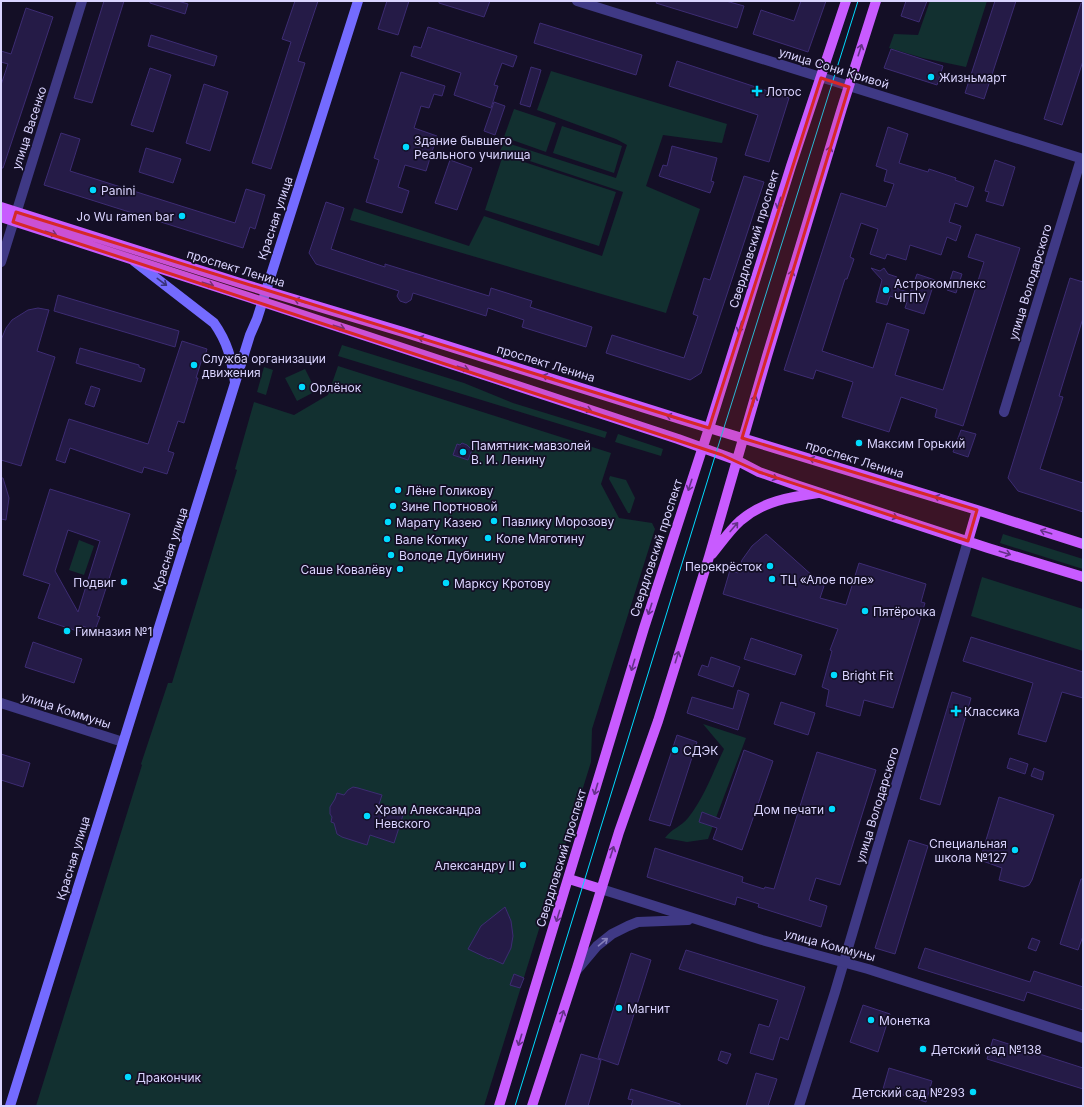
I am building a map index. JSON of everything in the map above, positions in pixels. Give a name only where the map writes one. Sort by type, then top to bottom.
[{"type":"main road","name":"Красная улица","points":[[10,1106],[250,335],[266,290],[358,1]]},
{"type":"main road","name":"Свердловский проспект","points":[[499,1106],[644,628],[709,428],[791,166],[846,1]]},
{"type":"main road","points":[[532,1106],[619,832],[658,721],[728,495],[742,438],[876,1]]},
{"type":"main road","name":"проспект Ленина","points":[[1,207],[15,217],[131,259],[702,448],[736,460],[760,472],[820,493],[1083,577]]},
{"type":"main road","name":"проспект Ленина","points":[[1,218],[15,217],[266,290],[1083,544]]},
{"type":"main road","points":[[131,259],[214,323],[223,335],[230,354],[235,385]]},
{"type":"main road","points":[[709,557],[739,522],[751,512],[769,503],[788,498],[820,493]]},
{"type":"main road","name":"улица Володарского","points":[[968,541],[977,510]]},
{"type":"main road","name":"улица Коммуны","points":[[569,879],[601,889]]},
{"type":"street","name":"улица Васенко","points":[[1,262],[82,1]]},
{"type":"street","name":"улица Сони Кривой","points":[[577,1],[1082,159]]},
{"type":"street","name":"улица Володарского","points":[[1004,412],[1082,159]]},
{"type":"street","name":"улица Володарского","points":[[799,1106],[844,963],[968,541]]},
{"type":"street","name":"улица Коммуны","points":[[1,703],[123,742]]},
{"type":"street","name":"улица Коммуны","points":[[601,889],[762,940],[868,969],[1083,1038]]},
{"type":"street","points":[[576,971],[597,946],[612,934],[628,926],[638,922],[696,919]]},
{"type":"highlighted area","points":[[821,78],[849,87],[742,438],[977,510],[968,541],[759,472],[722,455],[13,222],[16,212],[709,428]]},
{"type":"green space","points":[[930,1],[987,1],[966,67],[923,58],[889,48],[894,34],[918,35]]},
{"type":"green space","points":[[551,71],[727,124],[722,143],[663,135],[646,186],[700,209],[666,313],[350,220],[354,208],[469,246],[484,216],[602,256],[623,192],[500,151],[504,142],[616,178],[627,145],[616,139],[537,110]]},
{"type":"green space","points":[[514,109],[556,123],[546,152],[504,137]]},
{"type":"green space","points":[[562,126],[622,146],[614,173],[553,153]]},
{"type":"green space","points":[[503,155],[616,192],[599,246],[485,210]]},
{"type":"green space","points":[[342,345],[464,383],[513,403],[607,432],[605,438],[338,356]]},
{"type":"green space","points":[[338,366],[611,453],[601,484],[619,518],[652,523],[655,529],[592,729],[591,762],[484,1106],[36,1106],[142,765],[141,764],[168,683],[172,683],[237,470],[235,469],[254,402],[294,415],[328,395]]},
{"type":"green space","points":[[264,367],[273,370],[266,395],[257,392]]},
{"type":"green space","points":[[305,369],[316,391],[297,401],[285,378]]},
{"type":"green space","points":[[618,434],[663,449],[661,456],[615,442]]},
{"type":"green space","points":[[610,476],[626,480],[635,498],[630,513],[628,513],[609,479]]},
{"type":"green space","points":[[1003,534],[1083,559],[1083,569],[1000,543]]},
{"type":"green space","points":[[79,540],[94,546],[84,575],[69,570]]},
{"type":"green space","points":[[982,577],[1083,609],[1083,651],[971,616]]},
{"type":"green space","points":[[703,724],[746,738],[708,839],[687,842],[665,838],[670,832],[686,821],[694,810],[704,793],[724,749]]},
{"type":"building","points":[[104,1],[124,1],[92,103],[74,98]]},
{"type":"building","points":[[150,1],[178,1],[188,4],[185,14],[150,3]]},
{"type":"building","points":[[295,1],[318,1],[298,61],[305,63],[271,169],[252,163],[291,42],[282,39]]},
{"type":"building","points":[[387,1],[409,1],[398,35],[378,29]]},
{"type":"building","points":[[439,1],[490,1],[484,17],[439,3]]},
{"type":"building","points":[[657,1],[726,1],[744,6],[737,28],[656,3]]},
{"type":"building","points":[[801,1],[826,1],[808,52],[753,34],[761,10],[794,21]]},
{"type":"building","points":[[906,1],[927,1],[919,22],[901,16]]},
{"type":"building","points":[[995,1],[1016,1],[984,99],[965,93]]},
{"type":"building","points":[[1081,3],[1083,3],[1083,61],[1062,125],[1044,119]]},
{"type":"building","points":[[26,8],[53,17],[3,168],[1,168],[1,85],[8,64],[1,62],[1,51],[11,54]]},
{"type":"building","points":[[540,23],[642,55],[636,75],[534,43]]},
{"type":"building","points":[[428,27],[517,56],[513,67],[502,63],[494,85],[498,86],[491,108],[454,95],[461,73],[411,56],[414,46],[421,48]]},
{"type":"building","points":[[151,35],[217,56],[214,66],[148,46]]},
{"type":"building","points":[[891,49],[943,66],[937,85],[884,68]]},
{"type":"building","points":[[677,61],[789,98],[769,162],[745,155],[758,115],[669,86]]},
{"type":"building","points":[[531,67],[541,70],[530,107],[520,104]]},
{"type":"building","points":[[150,68],[171,75],[153,132],[131,125]]},
{"type":"building","name":"Здание бывшего Реального училища","points":[[401,72],[445,86],[442,96],[434,94],[429,108],[421,106],[414,128],[437,136],[426,171],[405,165],[398,187],[409,191],[402,213],[366,202],[379,160],[374,158]]},
{"type":"building","points":[[204,84],[228,92],[210,151],[186,143]]},
{"type":"building","points":[[494,102],[505,106],[495,135],[484,131]]},
{"type":"building","points":[[888,127],[908,134],[899,163],[928,172],[929,169],[956,178],[955,180],[974,187],[967,207],[955,203],[949,222],[961,226],[956,241],[947,237],[941,255],[910,245],[906,260],[887,254],[885,259],[870,254],[878,229],[861,223],[850,257],[854,259],[847,279],[845,279],[822,351],[873,368],[887,323],[909,330],[895,375],[943,390],[984,262],[968,257],[976,234],[1020,248],[963,426],[935,417],[937,409],[901,397],[889,432],[842,417],[853,382],[816,370],[813,379],[784,370],[841,193],[886,207],[894,184],[884,181],[887,170],[876,166]]},
{"type":"building","points":[[61,133],[80,139],[70,171],[235,223],[246,189],[265,195],[255,229],[250,227],[243,248],[44,185]]},
{"type":"building","points":[[672,146],[717,158],[711,181],[714,182],[710,193],[659,176],[663,165],[667,166]]},
{"type":"building","points":[[146,148],[181,159],[173,183],[139,172]]},
{"type":"building","points":[[450,160],[472,168],[457,210],[435,203]]},
{"type":"building","points":[[995,160],[1015,167],[1003,206],[986,201],[989,192],[985,191]]},
{"type":"building","points":[[744,176],[764,182],[701,373],[690,380],[606,353],[612,335],[684,358],[698,316],[693,314],[704,278],[710,280]]},
{"type":"building","points":[[326,202],[344,208],[331,249],[385,267],[385,264],[489,296],[491,288],[532,301],[530,307],[592,327],[586,347],[522,327],[524,320],[488,308],[486,316],[413,293],[411,300],[406,303],[400,301],[397,296],[399,291],[316,264],[309,253]]},
{"type":"building","points":[[871,268],[880,271],[884,268],[888,274],[897,277],[894,285],[896,288],[910,293],[917,274],[935,280],[924,314],[905,308],[907,302],[890,296],[887,305],[876,302],[882,280]]},
{"type":"building","points":[[953,271],[962,274],[956,293],[947,290]]},
{"type":"building","points":[[1070,278],[1083,282],[1083,318],[1059,396],[1063,397],[1040,469],[1083,483],[1083,512],[1018,491],[1008,478]]},
{"type":"building","points":[[58,295],[179,331],[175,347],[54,311]]},
{"type":"building","points":[[38,308],[49,310],[37,351],[55,357],[21,466],[1,460],[1,340],[6,328],[12,320],[28,310]]},
{"type":"building","points":[[182,341],[207,349],[196,378],[198,378],[184,423],[178,421],[168,451],[174,453],[167,474],[144,467],[142,473],[70,448],[65,463],[56,460],[69,419],[148,444]]},
{"type":"building","points":[[80,348],[139,365],[139,367],[145,369],[141,382],[76,363]]},
{"type":"building","points":[[91,386],[100,389],[94,407],[85,404]]},
{"type":"building","points":[[961,430],[976,434],[968,457],[953,452]]},
{"type":"building","name":"Памятник-мавзолей В. И. Ленину","points":[[462,443],[467,445],[472,450],[468,460],[453,455],[457,444],[460,445]]},
{"type":"building","points":[[1,478],[3,478],[9,498],[6,520],[1,519]]},
{"type":"building","points":[[50,489],[130,514],[97,616],[100,617],[95,630],[82,626],[80,631],[77,631],[38,618],[50,584],[23,575]],"holes":[[[68,530],[100,541],[78,612],[55,571]]]},
{"type":"building","points":[[766,534],[824,586],[820,598],[846,605],[859,563],[926,584],[921,602],[925,603],[893,708],[864,700],[860,716],[826,706],[829,690],[822,687],[832,651],[830,650],[838,629],[723,594],[730,570],[738,573],[742,560],[752,546]]},
{"type":"building","points":[[971,637],[1083,672],[1083,698],[1062,692],[1046,742],[1018,734],[1033,683],[963,661]]},
{"type":"building","points":[[751,638],[802,655],[795,675],[744,659]]},
{"type":"building","points":[[33,642],[82,659],[74,683],[25,667]]},
{"type":"building","points":[[711,657],[740,667],[733,687],[698,675],[702,665],[708,667]]},
{"type":"building","points":[[738,690],[749,694],[738,730],[687,713],[692,697],[733,709]]},
{"type":"building","points":[[952,692],[971,698],[940,805],[920,799]]},
{"type":"building","points":[[781,702],[815,713],[808,735],[774,724]]},
{"type":"building","points":[[677,735],[697,742],[670,826],[649,820]]},
{"type":"building","points":[[744,750],[773,761],[742,850],[713,839],[717,828],[699,822],[702,812],[720,819]]},
{"type":"building","name":"Дом печати","points":[[817,752],[876,770],[840,885],[816,878],[809,900],[827,906],[821,927],[758,907],[759,904],[737,897],[735,905],[647,877],[655,848],[743,877],[742,882],[764,889],[765,887],[774,889]]},
{"type":"building","points":[[1,754],[30,763],[23,787],[1,780]]},
{"type":"building","points":[[1010,758],[1028,764],[1025,774],[1007,768]]},
{"type":"building","points":[[1034,768],[1044,772],[1042,780],[1031,776]]},
{"type":"building","name":"Храм Александра Невского","points":[[353,787],[382,795],[379,804],[404,812],[394,843],[370,835],[367,845],[337,834],[334,823],[331,822],[332,817],[330,814],[330,807],[337,793],[344,795]]},
{"type":"building","points":[[999,797],[1054,815],[1032,880],[1029,885],[1024,887],[999,880],[1002,868],[980,860]]},
{"type":"building","points":[[909,840],[928,846],[895,954],[875,948]]},
{"type":"building","points":[[1081,879],[1083,879],[1083,936],[1078,950],[1060,944]]},
{"type":"building","points":[[505,907],[511,921],[513,936],[511,948],[503,964],[468,949],[481,926]]},
{"type":"building","points":[[1032,938],[1040,941],[1036,951],[1028,948]]},
{"type":"building","points":[[925,948],[1030,982],[1034,971],[1083,987],[1083,1010],[1027,992],[1024,1001],[918,968]]},
{"type":"building","points":[[686,950],[805,987],[788,1040],[780,1037],[773,1060],[750,1053],[759,1024],[769,1027],[778,1000],[679,969]]},
{"type":"building","points":[[631,953],[651,960],[618,1065],[598,1058]]},
{"type":"building","points":[[514,974],[524,978],[520,988],[510,985]]},
{"type":"building","points":[[863,1005],[890,1014],[878,1052],[850,1042]]},
{"type":"building","points":[[993,1039],[1083,1068],[1083,1089],[987,1059]]},
{"type":"building","points":[[721,1051],[731,1054],[727,1064],[718,1060]]},
{"type":"building","points":[[581,1054],[601,1060],[588,1106],[565,1106]]},
{"type":"building","points":[[889,1068],[932,1081],[926,1102],[883,1089]]},
{"type":"building","points":[[756,1073],[777,1079],[768,1106],[746,1106]]},
{"type":"building","points":[[631,1089],[680,1104],[680,1106],[631,1106],[633,1100],[628,1099]]},
{"type":"tram line","points":[[515,1106],[716,453],[858,1]]},
{"type":"place","name":"Жизньмарт","points":[[931,77]]},
{"type":"place","name":"Лотос","points":[[757,91]]},
{"type":"place","name":"Здание бывшего Реального училища","points":[[406,147]]},
{"type":"place","name":"Panini","points":[[93,190]]},
{"type":"place","name":"Jo Wu ramen bar","points":[[182,216]]},
{"type":"place","name":"Астрокомплекс ЧГПУ","points":[[886,290]]},
{"type":"place","name":"Служба организации движения","points":[[194,365]]},
{"type":"place","name":"Орлёнок","points":[[302,387]]},
{"type":"place","name":"Максим Горький","points":[[859,443]]},
{"type":"place","name":"Памятник-мавзолей В. И. Ленину","points":[[463,452]]},
{"type":"place","name":"Лёне Голикову","points":[[398,490]]},
{"type":"place","name":"Зине Портновой","points":[[393,506]]},
{"type":"place","name":"Павлику Морозову","points":[[494,521]]},
{"type":"place","name":"Марату Казею","points":[[388,522]]},
{"type":"place","name":"Коле Мяготину","points":[[488,538]]},
{"type":"place","name":"Вале Котику","points":[[387,539]]},
{"type":"place","name":"Володе Дубинину","points":[[391,555]]},
{"type":"place","name":"Перекрёсток","points":[[770,566]]},
{"type":"place","name":"Саше Ковалёву","points":[[400,569]]},
{"type":"place","name":"ТЦ «Алое поле»","points":[[772,579]]},
{"type":"place","name":"Подвиг","points":[[124,582]]},
{"type":"place","name":"Марксу Кротову","points":[[446,583]]},
{"type":"place","name":"Пятёрочка","points":[[865,611]]},
{"type":"place","name":"Гимназия №1","points":[[67,631]]},
{"type":"place","name":"Bright Fit","points":[[834,675]]},
{"type":"place","name":"Классика","points":[[956,711]]},
{"type":"place","name":"СДЭК","points":[[675,750]]},
{"type":"place","name":"Дом печати","points":[[832,809]]},
{"type":"place","name":"Храм Александра Невского","points":[[367,816]]},
{"type":"place","name":"Специальная школа №127","points":[[1015,850]]},
{"type":"place","name":"Александру II","points":[[523,865]]},
{"type":"place","name":"Магнит","points":[[619,1008]]},
{"type":"place","name":"Монетка","points":[[871,1020]]},
{"type":"place","name":"Детский сад №138","points":[[923,1049]]},
{"type":"place","name":"Дракончик","points":[[128,1077]]},
{"type":"place","name":"Детский сад №293","points":[[973,1092]]}]
